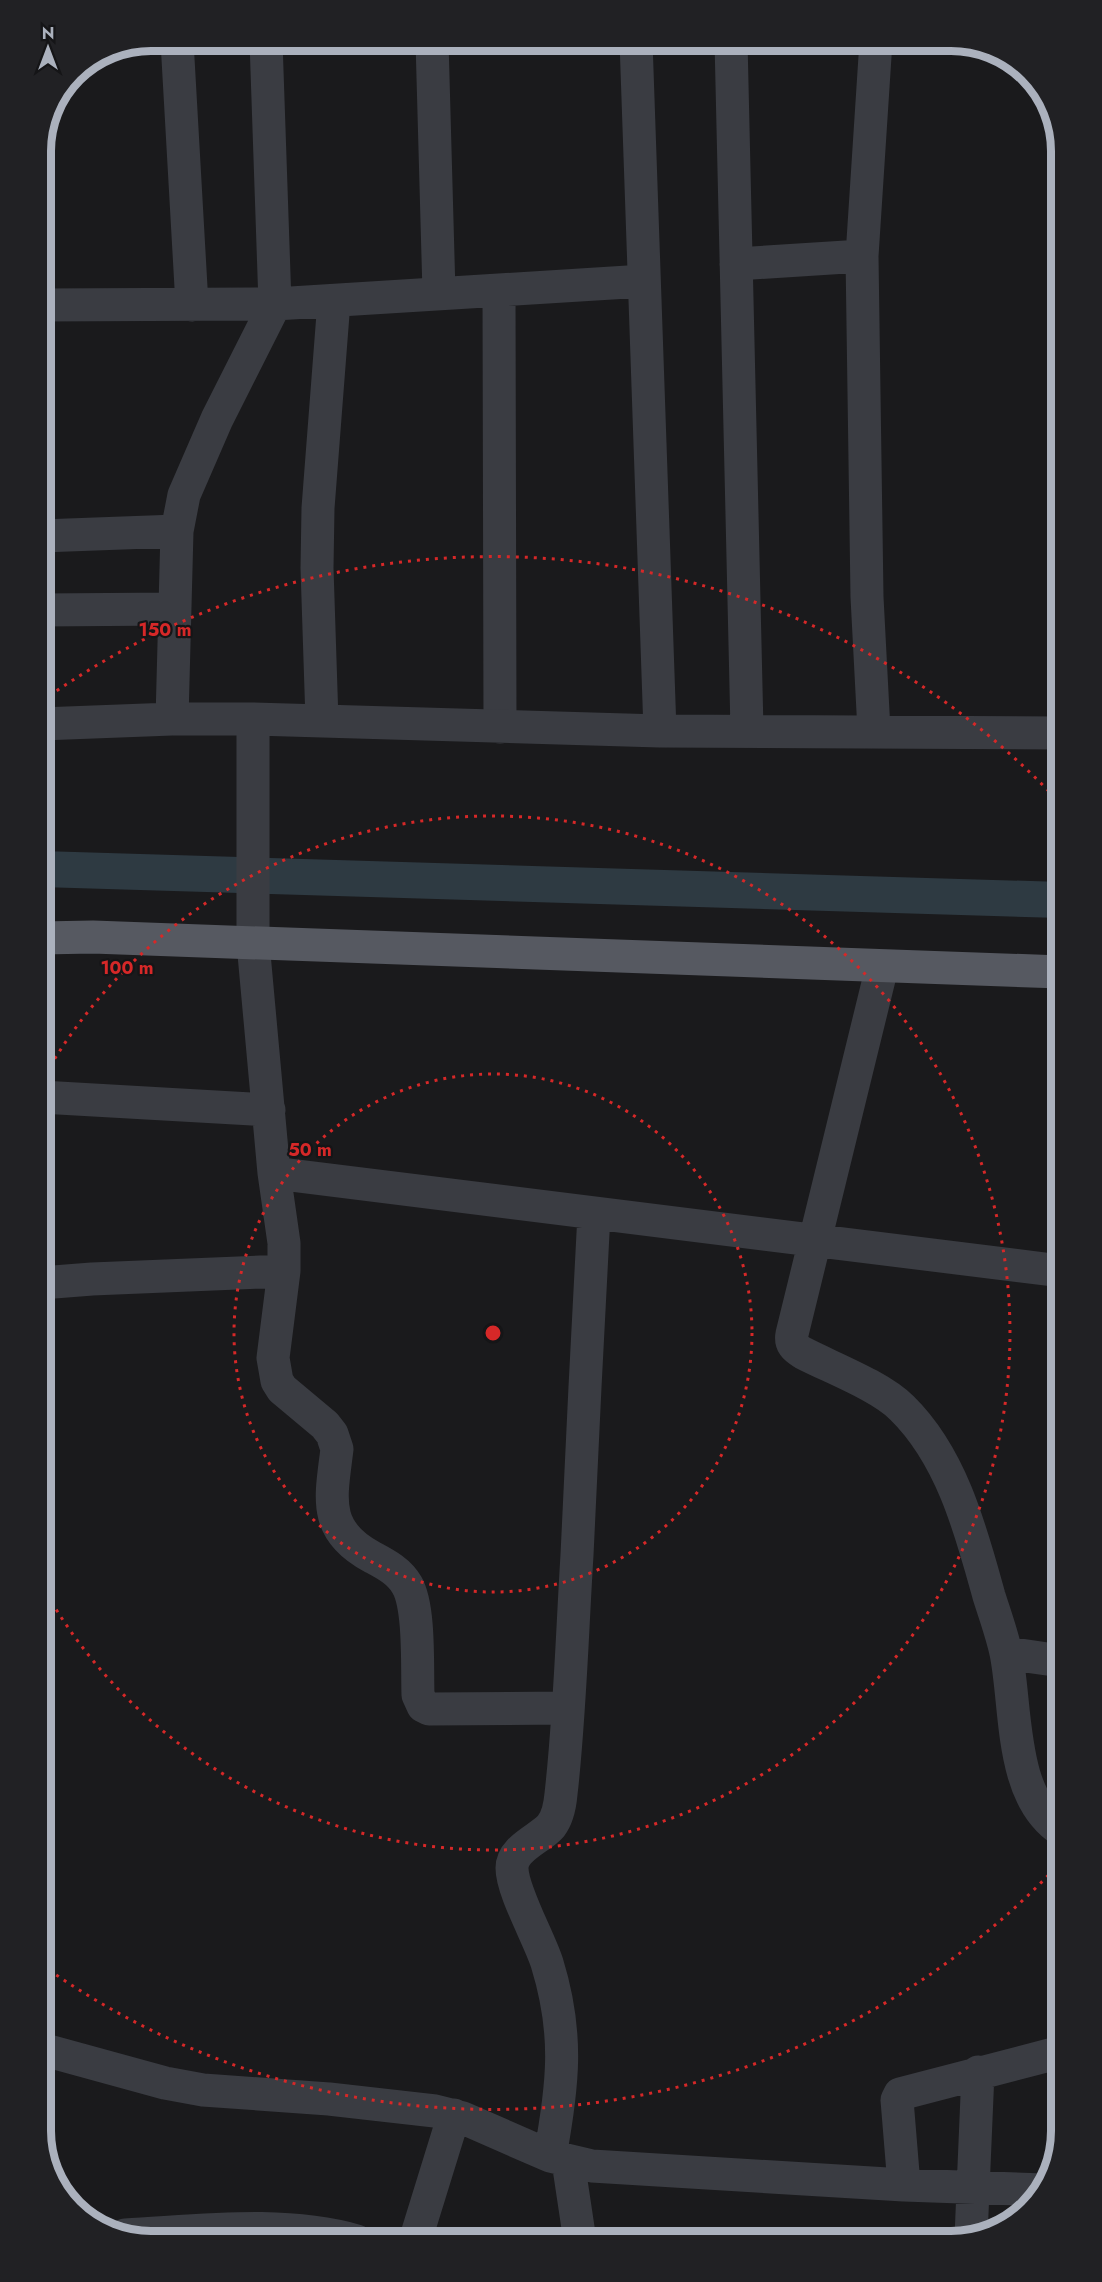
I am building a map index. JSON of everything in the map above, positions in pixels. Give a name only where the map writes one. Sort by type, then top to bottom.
[{"type":"main road","points":[[51,938],[93,937],[1051,972]]},
{"type":"street","points":[[178,51],[192,305]]},
{"type":"street","points":[[172,719],[177,531],[184,495],[192,472],[275,304],[266,51]]},
{"type":"street","points":[[432,51],[439,293]]},
{"type":"street","points":[[636,51],[660,731]]},
{"type":"street","points":[[731,51],[747,730]]},
{"type":"street","points":[[874,731],[867,597],[862,256],[875,51]]},
{"type":"street","points":[[736,264],[862,256]]},
{"type":"street","points":[[51,305],[275,304],[644,281]]},
{"type":"street","points":[[499,290],[500,727]]},
{"type":"street","points":[[322,721],[318,507],[334,301]]},
{"type":"street","points":[[51,536],[177,531]]},
{"type":"street","points":[[51,610],[174,609]]},
{"type":"street","points":[[51,724],[172,719],[253,719],[660,731],[1051,733]]},
{"type":"street","points":[[253,719],[253,943],[274,1173],[284,1243],[284,1271],[274,1351],[277,1381],[288,1396],[325,1425],[335,1441],[337,1449],[333,1506],[339,1529],[345,1539],[388,1565],[407,1585],[414,1603],[420,1704],[429,1709],[568,1708]]},
{"type":"street","points":[[882,967],[792,1334],[793,1345],[802,1353],[888,1397],[902,1408],[926,1438],[947,1473],[972,1536],[1006,1653],[1017,1743],[1024,1774],[1037,1804],[1051,1819]]},
{"type":"street","points":[[51,1098],[269,1110]]},
{"type":"street","points":[[274,1173],[1051,1270]]},
{"type":"street","points":[[577,2231],[559,2159],[558,2112],[563,2036],[547,1963],[515,1884],[512,1866],[514,1858],[550,1827],[556,1818],[561,1796],[568,1708],[594,1214]]},
{"type":"street","points":[[51,1282],[284,1271]]},
{"type":"street","points":[[1006,1653],[1051,1659]]},
{"type":"street","points":[[51,2052],[165,2083],[203,2090],[404,2106],[454,2115],[559,2159],[592,2166],[904,2185],[1032,2190]]},
{"type":"street","points":[[904,2185],[898,2096],[903,2092],[1051,2055]]},
{"type":"street","points":[[971,2229],[978,2072]]},
{"type":"street","points":[[418,2231],[454,2115]]},
{"type":"waterway","points":[[51,869],[1051,900]]}]
